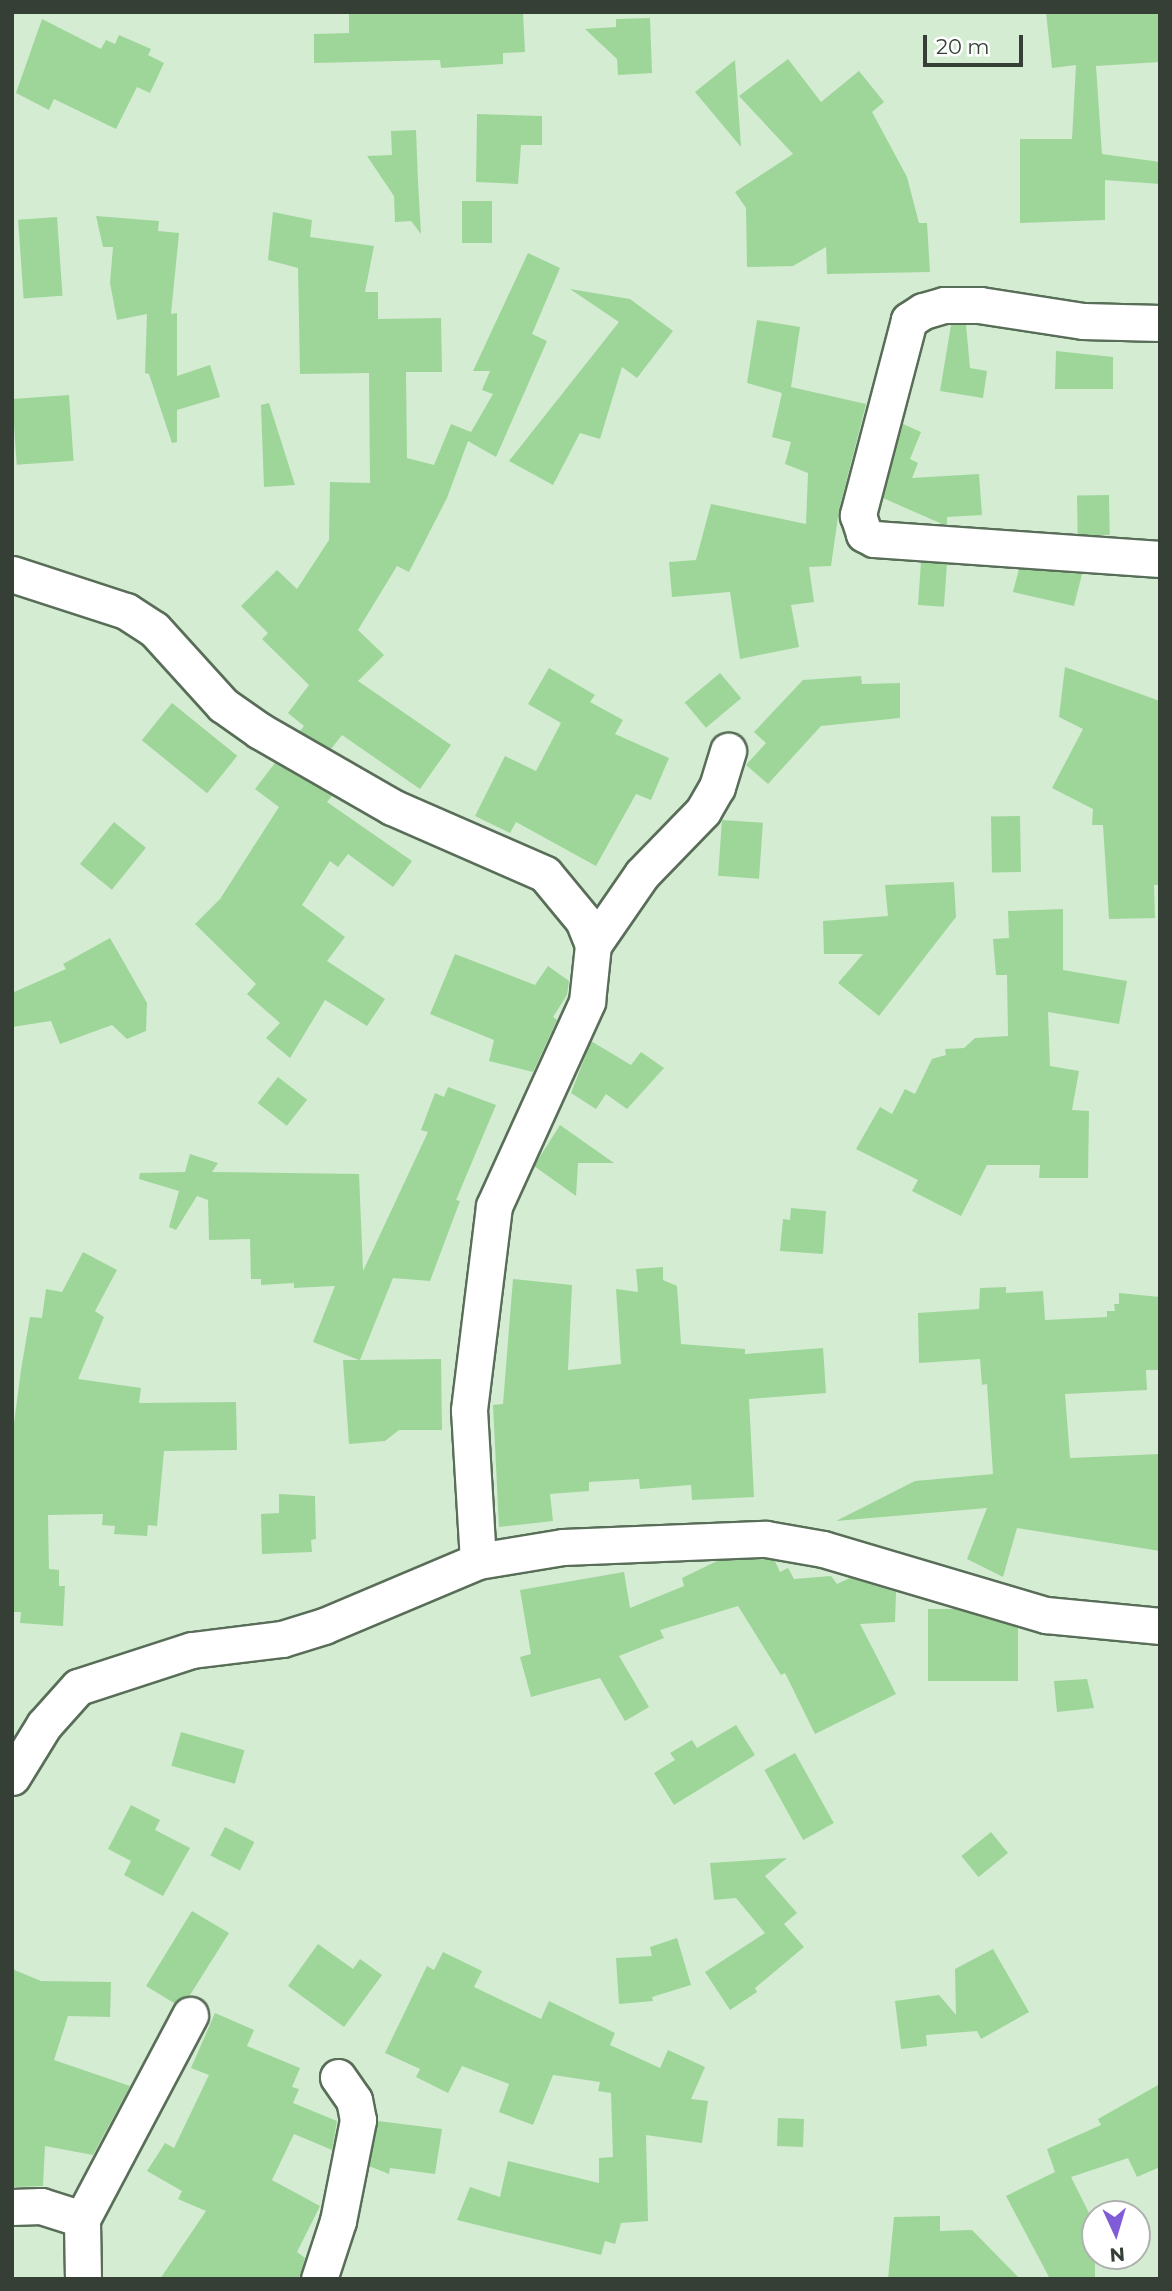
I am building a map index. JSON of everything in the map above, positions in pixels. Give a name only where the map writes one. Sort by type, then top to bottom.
[{"type":"street","points":[[1160,323],[1083,321],[980,304],[944,305],[923,311],[909,320],[858,515],[864,534],[874,539],[1160,559]]},
{"type":"street","points":[[12,574],[126,611],[154,629],[223,705],[311,764],[392,807],[545,874],[564,892],[593,945]]},
{"type":"street","points":[[478,1561],[468,1410],[494,1206],[587,1002],[593,945],[642,874],[703,811],[717,787],[728,751]]},
{"type":"street","points":[[12,1777],[44,1725],[78,1687],[192,1650],[282,1639],[324,1626],[478,1561],[630,1542],[766,1539],[823,1549],[1046,1615],[1160,1626]]},
{"type":"street","points":[[83,2279],[82,2219],[190,2015]]},
{"type":"street","points":[[319,2279],[338,2221],[358,2120],[354,2099],[338,2077]]},
{"type":"street","points":[[12,2207],[41,2206],[82,2219]]},
{"type":"building","points":[[349,12],[523,12],[525,52],[503,53],[503,64],[441,68],[440,60],[314,63],[314,34],[349,33]]},
{"type":"building","points":[[1046,12],[1160,12],[1160,62],[1096,66],[1102,154],[1160,162],[1160,184],[1105,180],[1105,220],[1020,223],[1020,139],[1072,139],[1076,65],[1052,68]]},
{"type":"building","points":[[650,18],[652,73],[618,75],[617,59],[585,29],[616,27],[616,19]]},
{"type":"building","points":[[42,19],[101,49],[106,40],[115,44],[119,35],[151,49],[148,55],[164,63],[150,93],[137,87],[116,129],[54,99],[49,110],[16,93]]},
{"type":"building","points":[[788,59],[821,102],[859,71],[884,102],[872,112],[907,177],[919,223],[927,223],[930,272],[827,274],[826,247],[793,266],[747,267],[746,208],[735,192],[793,154],[739,96]]},
{"type":"building","points":[[735,60],[741,147],[695,92]]},
{"type":"building","points":[[477,114],[542,116],[542,145],[521,145],[518,184],[476,182]]},
{"type":"building","points":[[416,130],[421,234],[411,221],[395,222],[394,196],[367,156],[392,155],[391,131]]},
{"type":"building","points":[[462,201],[492,201],[492,243],[462,243]]},
{"type":"building","points":[[273,212],[312,220],[310,237],[374,246],[365,292],[378,292],[378,319],[441,318],[442,372],[406,372],[407,458],[434,465],[451,424],[471,432],[493,394],[482,390],[490,371],[473,371],[528,253],[560,268],[532,334],[547,341],[496,457],[468,441],[447,498],[409,572],[397,566],[358,630],[384,655],[358,681],[451,745],[420,789],[342,735],[331,749],[300,731],[304,726],[288,713],[309,685],[262,639],[268,633],[241,606],[277,570],[297,589],[329,540],[330,482],[370,483],[369,373],[300,374],[298,268],[268,260]]},
{"type":"building","points":[[96,216],[159,221],[158,231],[179,233],[171,314],[177,313],[177,376],[210,365],[220,397],[177,410],[177,442],[172,443],[149,374],[145,373],[147,314],[117,320],[110,283],[113,247],[103,247]]},
{"type":"building","points":[[57,217],[63,296],[24,299],[18,220]]},
{"type":"building","points":[[570,289],[630,299],[673,331],[637,378],[622,367],[600,439],[580,433],[553,485],[509,461],[619,322]]},
{"type":"building","points":[[757,320],[800,327],[791,387],[866,404],[839,510],[831,566],[809,567],[814,602],[791,605],[799,647],[740,659],[730,592],[672,597],[669,562],[696,560],[711,504],[806,524],[808,473],[785,464],[791,442],[772,437],[782,393],[747,383]]},
{"type":"building","points":[[951,325],[966,325],[970,368],[987,371],[983,398],[940,391]]},
{"type":"building","points":[[1056,351],[1113,357],[1113,389],[1055,389]]},
{"type":"building","points":[[69,395],[74,461],[17,465],[12,399]]},
{"type":"building","points":[[269,403],[295,485],[264,487],[261,405]]},
{"type":"building","points":[[903,424],[921,432],[910,459],[918,463],[912,478],[979,474],[982,515],[947,517],[947,524],[942,524],[883,498]]},
{"type":"building","points":[[1109,495],[1110,535],[1078,536],[1077,496]]},
{"type":"building","points":[[921,562],[947,564],[944,607],[918,605]]},
{"type":"building","points":[[1019,569],[1082,574],[1074,606],[1013,592]]},
{"type":"building","points":[[1065,667],[1160,701],[1160,885],[1154,885],[1155,918],[1109,919],[1103,825],[1092,825],[1093,809],[1052,788],[1083,729],[1059,717]]},
{"type":"building","points":[[549,668],[595,695],[590,702],[623,720],[615,734],[669,758],[651,800],[636,794],[596,866],[516,822],[510,833],[475,816],[505,756],[536,771],[561,723],[528,704]]},
{"type":"building","points":[[720,673],[741,698],[706,728],[685,703]]},
{"type":"building","points":[[861,676],[862,684],[900,683],[900,718],[821,726],[768,784],[746,765],[766,743],[754,732],[803,680]]},
{"type":"building","points":[[172,703],[237,756],[207,793],[142,740]]},
{"type":"building","points":[[275,763],[332,796],[327,802],[412,861],[393,887],[348,854],[338,867],[330,861],[302,905],[345,937],[327,961],[385,999],[367,1026],[325,1000],[290,1058],[266,1038],[280,1023],[247,994],[256,984],[195,924],[220,899],[279,807],[255,789]]},
{"type":"building","points":[[1020,816],[1021,872],[992,872],[991,817]]},
{"type":"building","points":[[722,820],[763,823],[759,879],[718,876]]},
{"type":"building","points":[[114,822],[146,848],[112,890],[80,864]]},
{"type":"building","points":[[954,882],[956,917],[879,1016],[838,983],[863,954],[824,954],[823,921],[888,916],[885,885]]},
{"type":"building","points":[[1063,909],[1063,970],[1127,981],[1119,1024],[1048,1012],[1050,1066],[1079,1071],[1072,1110],[1089,1111],[1088,1178],[1039,1178],[1040,1165],[987,1165],[961,1216],[912,1191],[918,1180],[856,1149],[880,1107],[892,1114],[905,1089],[915,1094],[932,1059],[946,1055],[945,1049],[964,1048],[975,1038],[1008,1036],[1007,975],[996,975],[993,939],[1009,938],[1008,911]]},
{"type":"building","points":[[110,938],[147,1003],[146,1031],[127,1039],[112,1025],[60,1044],[51,1021],[12,1027],[12,993],[66,969],[63,964]]},
{"type":"building","points":[[455,954],[535,985],[548,966],[569,981],[567,995],[553,1017],[557,1020],[533,1072],[489,1061],[494,1040],[430,1014]]},
{"type":"building","points":[[591,1041],[631,1065],[641,1052],[664,1068],[627,1109],[606,1094],[596,1109],[571,1093]]},
{"type":"building","points":[[278,1077],[307,1100],[287,1126],[258,1103]]},
{"type":"building","points":[[448,1087],[496,1105],[456,1200],[460,1201],[430,1281],[393,1278],[360,1360],[441,1359],[442,1430],[399,1430],[385,1441],[349,1444],[343,1360],[359,1360],[313,1342],[335,1286],[294,1288],[294,1283],[261,1285],[261,1279],[251,1279],[250,1239],[209,1240],[208,1200],[197,1196],[176,1230],[169,1227],[179,1191],[139,1179],[140,1173],[185,1172],[190,1154],[218,1163],[212,1172],[359,1174],[363,1271],[428,1132],[421,1130],[435,1093],[444,1097]]},
{"type":"building","points":[[560,1125],[614,1163],[578,1163],[576,1196],[534,1166]]},
{"type":"building","points":[[791,1208],[826,1211],[823,1254],[780,1251],[783,1219],[790,1220]]},
{"type":"building","points":[[83,1252],[117,1270],[95,1311],[104,1317],[78,1379],[141,1388],[139,1403],[236,1402],[237,1450],[164,1451],[157,1526],[148,1525],[147,1536],[114,1534],[115,1526],[102,1525],[103,1514],[48,1515],[49,1569],[59,1570],[59,1586],[65,1586],[63,1626],[20,1623],[21,1612],[12,1612],[12,1438],[30,1317],[42,1318],[46,1289],[62,1292]]},
{"type":"building","points":[[663,1267],[663,1280],[677,1286],[681,1344],[745,1349],[745,1354],[823,1348],[826,1393],[749,1399],[754,1497],[692,1500],[691,1485],[640,1489],[639,1479],[589,1482],[589,1491],[550,1494],[553,1521],[499,1527],[493,1405],[503,1404],[513,1279],[572,1285],[568,1370],[621,1364],[616,1289],[638,1292],[636,1269]]},
{"type":"building","points":[[1006,1287],[1006,1293],[1043,1291],[1045,1320],[1107,1317],[1107,1311],[1115,1311],[1114,1304],[1119,1304],[1119,1293],[1160,1297],[1160,1370],[1146,1370],[1147,1390],[1065,1394],[1070,1458],[1160,1454],[1160,1551],[1017,1528],[1003,1577],[967,1559],[987,1508],[836,1521],[915,1481],[993,1474],[987,1384],[982,1385],[980,1359],[919,1363],[918,1313],[979,1309],[980,1288]]},
{"type":"building","points":[[279,1494],[315,1496],[316,1539],[311,1540],[312,1552],[262,1554],[261,1514],[279,1513]]},
{"type":"building","points":[[717,1561],[775,1561],[780,1572],[788,1568],[794,1579],[831,1576],[837,1584],[850,1578],[896,1592],[895,1622],[860,1624],[896,1694],[815,1734],[785,1673],[781,1675],[738,1606],[660,1630],[664,1638],[619,1656],[649,1707],[625,1721],[600,1678],[531,1697],[520,1657],[531,1654],[520,1590],[624,1572],[630,1608],[684,1586],[682,1578]]},
{"type":"building","points":[[928,1609],[956,1609],[1018,1628],[1018,1681],[928,1681]]},
{"type":"building","points":[[1087,1679],[1094,1708],[1057,1712],[1054,1681]]},
{"type":"building","points":[[736,1725],[755,1755],[674,1805],[654,1773],[675,1760],[670,1753],[692,1740],[697,1748]]},
{"type":"building","points":[[181,1732],[244,1750],[235,1784],[171,1766]]},
{"type":"building","points":[[795,1753],[834,1823],[803,1840],[764,1770]]},
{"type":"building","points":[[131,1805],[160,1820],[155,1830],[190,1848],[163,1896],[124,1875],[131,1861],[108,1849]]},
{"type":"building","points":[[225,1827],[254,1842],[240,1870],[210,1856]]},
{"type":"building","points":[[991,1832],[1008,1853],[978,1877],[961,1856]]},
{"type":"building","points":[[787,1858],[765,1876],[797,1913],[784,1924],[804,1947],[755,1988],[757,1992],[730,2010],[705,1972],[765,1933],[736,1898],[714,1900],[710,1863]]},
{"type":"building","points":[[192,1911],[229,1933],[190,1995],[174,2003],[146,1986]]},
{"type":"building","points":[[677,1938],[691,1985],[652,1997],[653,2001],[619,2004],[616,1958],[652,1956],[650,1947]]},
{"type":"building","points":[[318,1944],[353,1969],[360,1959],[382,1975],[344,2027],[288,1986]]},
{"type":"building","points":[[993,1949],[1029,2012],[981,2039],[977,2031],[926,2035],[927,2046],[901,2049],[895,2001],[939,1995],[956,2015],[955,1969]]},
{"type":"building","points":[[443,1952],[482,1971],[474,1987],[541,2019],[549,2001],[615,2033],[610,2045],[660,2068],[668,2050],[705,2067],[691,2099],[708,2101],[702,2143],[646,2135],[648,2221],[621,2223],[615,2244],[605,2241],[601,2255],[457,2220],[470,2187],[500,2197],[508,2161],[599,2183],[599,2158],[613,2157],[611,2093],[598,2091],[600,2082],[553,2075],[533,2125],[499,2112],[509,2084],[462,2066],[448,2093],[416,2077],[420,2069],[385,2053],[427,1966],[434,1970]]},
{"type":"building","points":[[12,1969],[41,1981],[111,1982],[110,2017],[68,2016],[54,2060],[130,2086],[93,2155],[45,2146],[43,2186],[12,2187]]},
{"type":"building","points":[[215,2013],[254,2030],[247,2046],[300,2068],[292,2087],[299,2089],[293,2103],[337,2121],[332,2150],[294,2134],[272,2180],[320,2206],[297,2252],[305,2258],[299,2279],[160,2279],[206,2211],[178,2199],[182,2191],[147,2171],[165,2143],[174,2148],[209,2075],[191,2068]]},
{"type":"building","points":[[1160,2084],[1160,2167],[1137,2177],[1128,2158],[1071,2177],[1082,2200],[1081,2270],[1095,2270],[1095,2279],[1050,2279],[1006,2196],[1055,2172],[1047,2149],[1101,2125],[1098,2119]]},
{"type":"building","points":[[778,2118],[804,2119],[803,2147],[777,2146]]},
{"type":"building","points":[[378,2121],[442,2129],[435,2174],[390,2168],[389,2174],[369,2166]]},
{"type":"building","points":[[940,2216],[940,2231],[972,2230],[1020,2279],[888,2279],[894,2217]]}]
